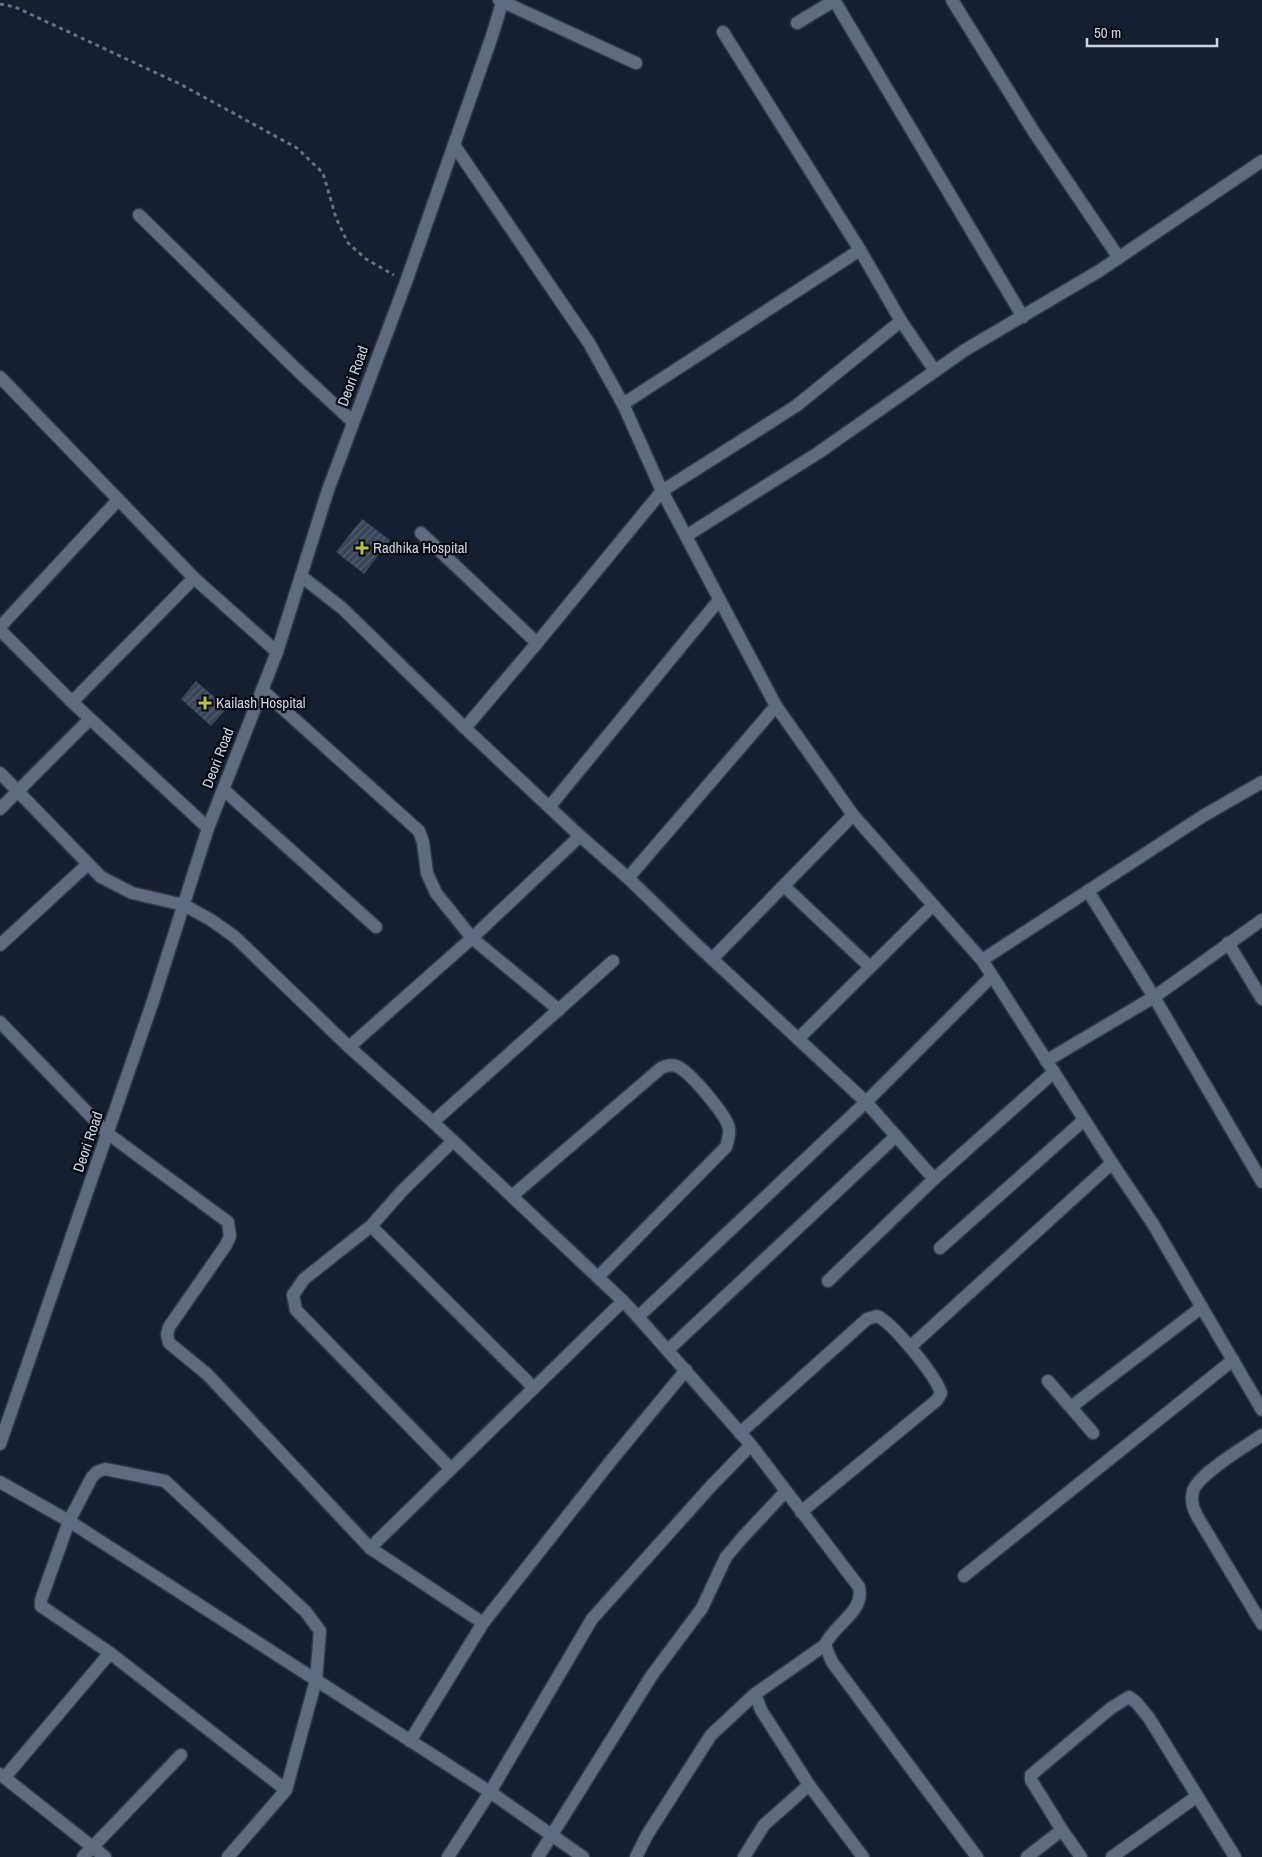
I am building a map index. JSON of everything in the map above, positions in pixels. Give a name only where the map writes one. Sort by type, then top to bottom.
[{"type":"street","points":[[797,23],[834,0],[1023,316]]},
{"type":"street","points":[[952,0],[1034,132],[1120,258]]},
{"type":"street","points":[[501,1],[636,63]]},
{"type":"street","name":"Deori Road","points":[[0,1444],[154,1001],[208,828],[277,652],[328,490],[406,282],[492,36],[501,1]]},
{"type":"street","points":[[723,32],[860,250],[901,321],[935,371]]},
{"type":"street","points":[[454,144],[589,343],[623,404],[662,491],[776,706],[853,814],[982,960],[991,977],[1153,1224],[1262,1410]]},
{"type":"street","points":[[686,536],[818,453],[965,350],[1120,258],[1262,161]]},
{"type":"street","points":[[139,215],[297,370],[354,422]]},
{"type":"street","points":[[623,404],[860,250]]},
{"type":"street","points":[[465,728],[537,644],[662,491],[796,406],[901,321]]},
{"type":"street","points":[[0,377],[194,578],[277,652]]},
{"type":"street","points":[[118,500],[0,629],[72,702],[208,828]]},
{"type":"street","points":[[421,533],[537,644]]},
{"type":"street","points":[[301,576],[342,608],[465,728],[866,1102],[934,1179]]},
{"type":"street","points":[[72,702],[194,578]]},
{"type":"street","points":[[550,806],[719,600]]},
{"type":"street","points":[[262,690],[419,832],[423,842],[426,873],[436,893],[472,938],[559,1010]]},
{"type":"street","points":[[628,878],[776,706]]},
{"type":"street","points":[[0,809],[90,719]]},
{"type":"street","points":[[0,773],[101,877],[132,893],[184,905],[211,920],[235,937],[349,1047],[433,1122],[598,1277],[638,1317],[751,1445],[859,1587],[861,1596],[858,1605],[828,1637],[825,1645],[755,1694],[711,1735],[647,1835],[636,1857]]},
{"type":"street","points":[[982,960],[1202,816],[1262,782]]},
{"type":"street","points":[[224,790],[376,927]]},
{"type":"street","points":[[712,959],[853,814]]},
{"type":"street","points":[[349,1047],[472,938],[580,836]]},
{"type":"street","points":[[0,945],[88,864]]},
{"type":"street","points":[[784,886],[870,967]]},
{"type":"street","points":[[1088,891],[1258,1164],[1262,1182]]},
{"type":"street","points":[[798,1039],[933,905]]},
{"type":"street","points":[[1046,1061],[1154,997],[1262,920]]},
{"type":"street","points":[[1228,943],[1262,1000]]},
{"type":"street","points":[[433,1122],[613,961]]},
{"type":"street","points":[[638,1317],[866,1102],[991,977]]},
{"type":"street","points":[[0,1022],[108,1133],[228,1222],[230,1236],[226,1245],[170,1327],[167,1335],[169,1343],[208,1374],[370,1548],[483,1623]]},
{"type":"street","points":[[512,1196],[662,1068],[669,1065],[677,1066],[690,1074],[717,1107],[728,1126],[729,1136],[726,1147],[598,1277]]},
{"type":"street","points":[[828,1281],[934,1179],[1054,1072]]},
{"type":"street","points":[[940,1248],[1084,1120]]},
{"type":"street","points":[[668,1350],[896,1136]]},
{"type":"street","points":[[451,1469],[296,1310],[293,1295],[304,1280],[371,1226],[402,1191],[453,1141]]},
{"type":"street","points":[[910,1347],[1112,1163]]},
{"type":"street","points":[[371,1226],[534,1388]]},
{"type":"street","points":[[370,1548],[623,1301]]},
{"type":"street","points":[[1071,1407],[1202,1307]]},
{"type":"street","points":[[740,1433],[868,1319],[877,1316],[886,1321],[910,1347],[939,1385],[941,1393],[937,1400],[801,1512]]},
{"type":"street","points":[[964,1576],[1233,1360]]},
{"type":"street","points":[[410,1741],[483,1623],[610,1462],[686,1370]]},
{"type":"street","points":[[1048,1381],[1093,1433]]},
{"type":"street","points":[[1262,1435],[1197,1482],[1193,1491],[1192,1501],[1193,1509],[1262,1624]]},
{"type":"street","points":[[448,1857],[490,1792],[592,1619],[712,1485],[751,1445]]},
{"type":"street","points":[[228,1857],[286,1790],[316,1680],[320,1631],[306,1612],[164,1481],[105,1469],[97,1472],[92,1477],[69,1520],[40,1600],[41,1606],[110,1653],[286,1790]]},
{"type":"street","points":[[0,1482],[69,1520],[490,1792],[583,1857]]},
{"type":"street","points":[[538,1857],[550,1835],[652,1675],[702,1608],[726,1558],[786,1491]]},
{"type":"street","points":[[825,1645],[832,1662],[977,1857]]},
{"type":"street","points":[[105,1857],[2,1775],[110,1653]]},
{"type":"street","points":[[755,1694],[762,1710],[809,1785],[863,1857]]},
{"type":"street","points":[[1081,1857],[1030,1780],[1031,1775],[1111,1708],[1129,1697],[1136,1702],[1149,1718],[1196,1797],[1235,1857]]},
{"type":"street","points":[[83,1857],[182,1755]]},
{"type":"street","points":[[744,1857],[764,1825],[809,1785]]},
{"type":"street","points":[[1112,1857],[1196,1797]]},
{"type":"street","points":[[1027,1857],[1062,1830]]},
{"type":"path","points":[[0,4],[15,7],[180,84],[297,148],[323,173],[336,218],[348,243],[366,259],[406,282]]},
{"type":"building","points":[[362,519],[390,540],[364,574],[336,552]]},
{"type":"building","points":[[196,681],[227,708],[211,726],[181,699]]},
{"type":"place","name":"Radhika Hospital","points":[[362,548]]},
{"type":"place","name":"Kailash Hospital","points":[[205,703]]}]
